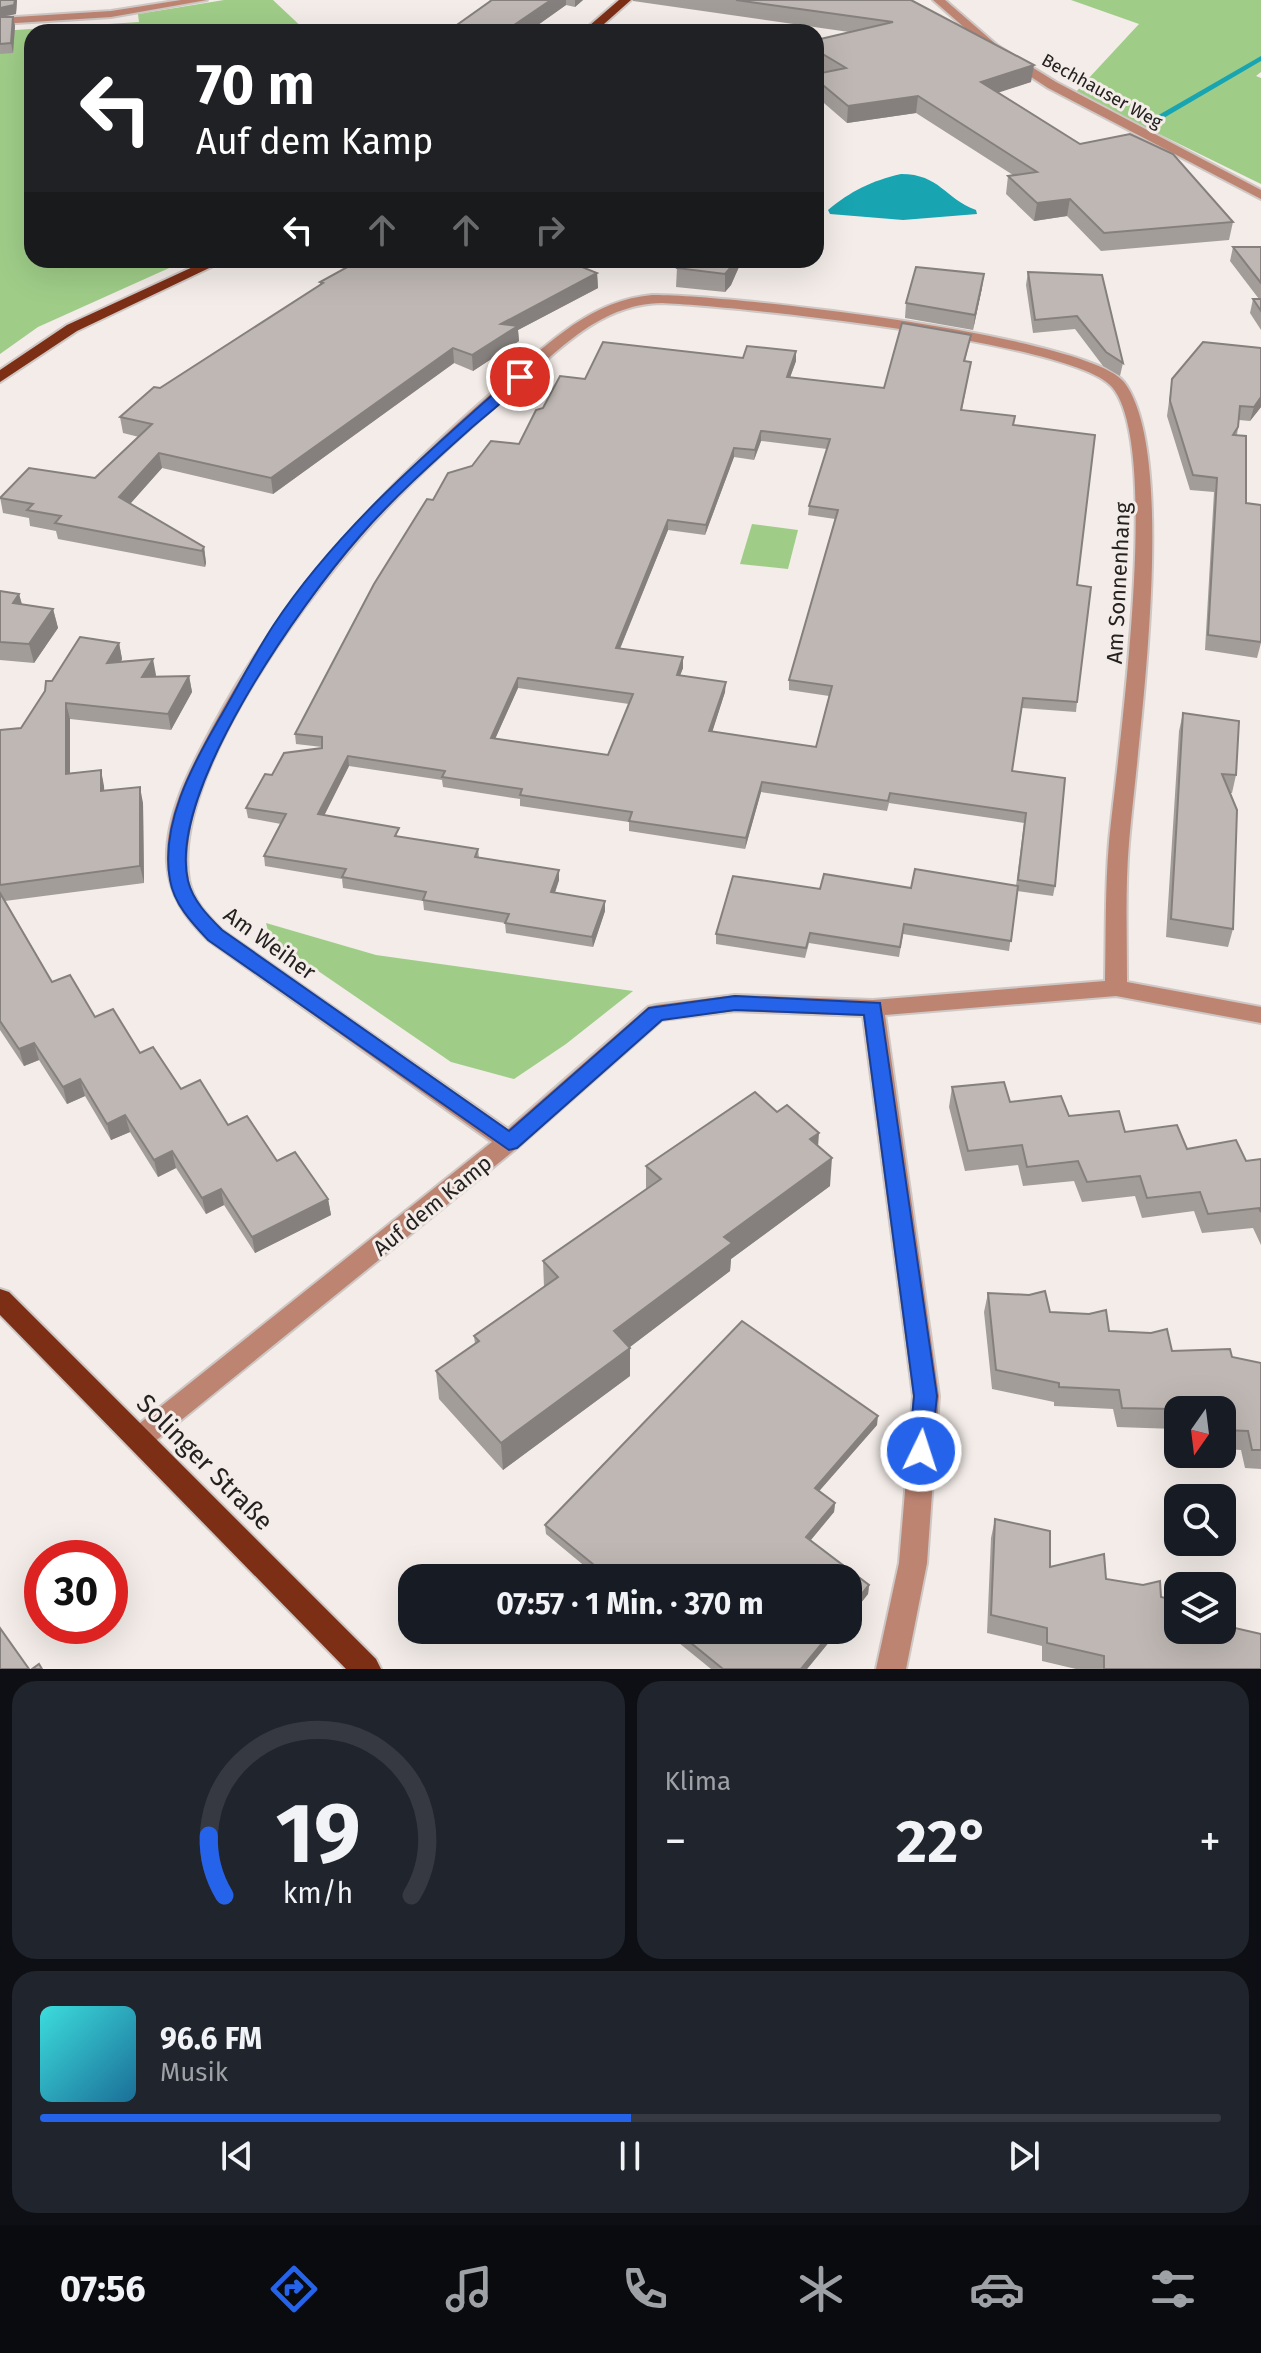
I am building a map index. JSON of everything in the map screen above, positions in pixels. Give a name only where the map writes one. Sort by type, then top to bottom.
[{"type":"main road","points":[[598,24],[626,0]]},
{"type":"main road","points":[[0,377],[72,328],[202,268]]},
{"type":"main road","name":"Solinger Straße","points":[[0,1299],[366,1669]]},
{"type":"street","points":[[0,21],[111,14],[202,0]]},
{"type":"street","name":"Bechhauser Weg","points":[[938,0],[994,48],[1052,85],[1261,195]]},
{"type":"street","name":"Am Weiher","points":[[509,1142],[215,935],[195,915],[179,881],[178,839],[201,766],[264,651],[355,532],[430,457],[577,327],[604,310],[634,301],[688,301]]},
{"type":"street","name":"Am Sonnenhang","points":[[688,301],[875,322],[990,342],[1058,357],[1099,372],[1121,385],[1132,411],[1145,486],[1145,516],[1144,561],[1119,847],[1116,988]]},
{"type":"street","name":"Auf dem Kamp","points":[[139,1439],[509,1142],[656,1013],[735,1003],[873,1008],[1116,988],[1261,1015]]},
{"type":"street","points":[[873,1008],[926,1396],[913,1563],[891,1669]]},
{"type":"green space","points":[[224,0],[273,0],[298,24],[108,24],[139,22],[138,14]]},
{"type":"green space","points":[[1071,0],[1261,0],[1261,72],[1256,76],[1261,78],[1261,184],[1075,93],[1139,24]]},
{"type":"green space","points":[[24,29],[24,268],[169,268],[38,327],[0,354],[0,31]]},
{"type":"green space","points":[[752,524],[798,530],[788,569],[740,564]]},
{"type":"green space","points":[[266,923],[376,955],[633,991],[566,1044],[514,1079],[451,1062],[270,938]]},
{"type":"water","points":[[901,174],[934,182],[976,210],[977,214],[903,220],[830,214],[828,210],[853,192]]},
{"type":"building","points":[[0,0],[15,0],[14,5],[0,8]]},
{"type":"building","points":[[492,0],[551,0],[516,24],[458,24]]},
{"type":"building","points":[[736,0],[911,0],[1034,65],[981,82],[1080,144],[1130,134],[1173,154],[1233,222],[1104,233],[1070,199],[1037,203],[1008,176],[1037,172],[918,96],[848,106],[824,86],[824,72],[846,68],[824,55],[824,38],[893,22]]},
{"type":"building","points":[[0,17],[13,17],[11,43],[0,44]]},
{"type":"building","points":[[1233,247],[1261,247],[1261,283]]},
{"type":"building","points":[[916,267],[984,274],[975,315],[906,303]]},
{"type":"building","points":[[345,268],[585,268],[597,273],[501,324],[518,326],[472,355],[453,348],[271,478],[159,453],[119,497],[204,547],[202,551],[55,523],[61,516],[27,510],[33,504],[0,498],[29,468],[95,478],[152,424],[120,417],[154,387],[160,388],[323,283],[320,282]]},
{"type":"building","points":[[677,268],[730,268],[725,274]]},
{"type":"building","points":[[1028,272],[1102,275],[1123,363],[1106,352],[1077,316],[1035,320]]},
{"type":"building","points":[[1253,299],[1261,299],[1261,311]]},
{"type":"building","points":[[902,323],[971,335],[964,361],[971,362],[961,410],[1015,416],[1013,425],[1095,435],[1077,585],[1091,587],[1077,702],[1023,698],[1012,771],[1065,778],[1055,886],[1018,880],[1026,813],[890,793],[888,801],[762,782],[746,838],[629,821],[632,812],[520,795],[522,789],[442,777],[445,771],[348,756],[318,814],[399,828],[395,836],[478,849],[475,857],[559,870],[551,892],[605,901],[592,937],[505,923],[509,914],[423,900],[426,892],[342,877],[346,869],[264,856],[286,814],[246,808],[265,774],[272,775],[284,753],[322,748],[322,737],[295,734],[374,584],[427,499],[433,500],[448,473],[472,466],[491,441],[519,444],[536,410],[543,408],[560,376],[585,379],[603,342],[743,358],[747,346],[796,351],[787,377],[884,388]],"holes":[[[761,431],[830,439],[809,506],[838,510],[789,680],[832,686],[816,747],[709,731],[726,682],[677,675],[683,657],[616,648],[668,520],[706,525],[734,448],[755,450]],[[518,678],[633,694],[608,755],[491,738]]]},
{"type":"building","points":[[1203,342],[1261,348],[1261,397],[1254,407],[1240,406],[1238,427],[1233,435],[1246,436],[1246,503],[1261,505],[1261,642],[1208,635],[1217,478],[1193,475],[1170,401],[1172,379]]},
{"type":"building","points":[[0,591],[19,594],[13,603],[53,609],[29,644],[0,642]]},
{"type":"building","points":[[80,637],[119,643],[107,663],[153,659],[142,677],[189,676],[168,714],[66,703],[66,774],[101,770],[101,791],[140,787],[140,866],[0,885],[0,730],[21,728],[45,691],[46,681],[52,681]]},
{"type":"building","points":[[1183,713],[1239,721],[1236,775],[1222,774],[1237,810],[1233,929],[1171,919]]},
{"type":"building","points":[[915,869],[1018,886],[1011,941],[904,924],[900,947],[810,933],[806,948],[716,934],[733,876],[820,889],[824,874],[911,888]]},
{"type":"building","points":[[0,893],[52,982],[70,975],[95,1017],[113,1009],[140,1053],[153,1047],[181,1089],[200,1080],[228,1125],[247,1116],[277,1161],[295,1152],[328,1199],[252,1237],[221,1189],[202,1198],[172,1151],[154,1160],[125,1115],[107,1124],[80,1079],[63,1087],[34,1043],[19,1049],[0,1021]]},
{"type":"building","points":[[1004,1082],[1010,1102],[1061,1096],[1069,1116],[1119,1111],[1125,1132],[1177,1125],[1187,1149],[1236,1140],[1246,1161],[1261,1159],[1261,1212],[1259,1208],[1208,1214],[1200,1192],[1147,1198],[1140,1176],[1087,1182],[1078,1161],[1027,1167],[1022,1145],[968,1151],[952,1087]]},
{"type":"building","points":[[755,1092],[777,1112],[787,1105],[819,1133],[810,1139],[832,1158],[724,1237],[732,1243],[614,1331],[630,1348],[501,1443],[436,1371],[479,1341],[474,1336],[558,1277],[543,1261],[661,1179],[646,1166]]},
{"type":"building","points":[[1045,1291],[1050,1312],[1089,1314],[1106,1310],[1109,1331],[1151,1333],[1167,1329],[1172,1351],[1230,1349],[1232,1357],[1261,1363],[1261,1450],[1252,1450],[1248,1431],[1236,1431],[1236,1396],[1164,1396],[1164,1409],[1122,1408],[1119,1390],[1059,1387],[1059,1383],[996,1370],[988,1293],[1029,1295]]},
{"type":"building","points":[[742,1321],[878,1416],[815,1488],[835,1503],[806,1537],[841,1564],[593,1564],[545,1525]]},
{"type":"building","points":[[995,1519],[1050,1531],[1050,1567],[1104,1554],[1106,1579],[1143,1585],[1160,1581],[1161,1597],[1164,1598],[1164,1644],[1236,1644],[1236,1628],[1261,1634],[1261,1669],[1104,1669],[1104,1656],[1047,1643],[1047,1628],[991,1615]]},
{"type":"building","points":[[862,1580],[869,1585],[862,1594]]},
{"type":"building","points":[[0,1628],[29,1669],[0,1669]]},
{"type":"building","points":[[692,1644],[822,1644],[801,1669],[723,1669]]},
{"type":"waterway","points":[[1147,124],[1261,58]]},
{"type":"route","points":[[520,377],[430,457],[355,532],[280,627],[201,766],[178,839],[179,881],[195,915],[215,935],[509,1142],[656,1013],[735,1003],[873,1008],[926,1396],[921,1451]]}]
